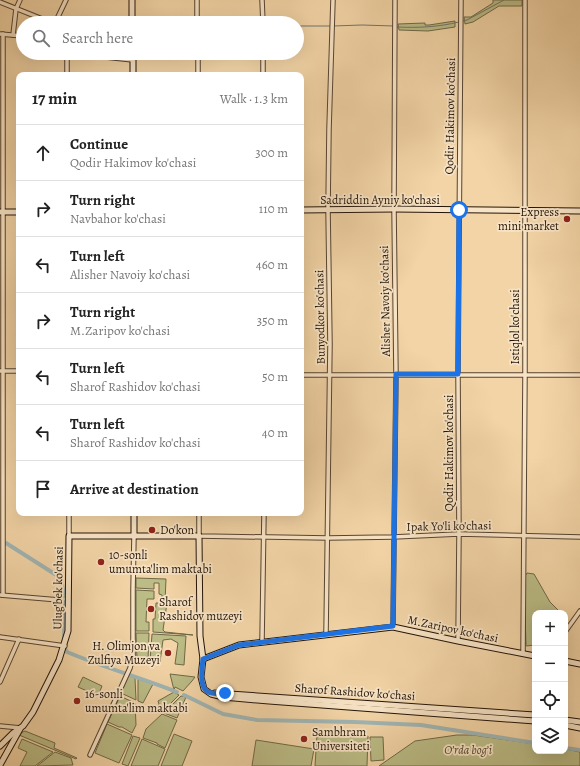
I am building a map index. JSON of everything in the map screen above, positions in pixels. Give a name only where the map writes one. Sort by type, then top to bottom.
[{"type":"street","points":[[13,35],[16,9],[20,0]]},
{"type":"street","points":[[59,16],[66,0]]},
{"type":"street","points":[[132,0],[132,16]]},
{"type":"street","points":[[197,0],[198,16]]},
{"type":"street","points":[[262,0],[263,16]]},
{"type":"street","name":"Bunyodkor ko'chasi","points":[[326,634],[330,374],[328,210],[333,0]]},
{"type":"street","name":"Alisher Navoiy ko'chasi","points":[[393,626],[396,374],[394,209],[395,0]]},
{"type":"street","name":"Qodir Hakimov ko'chasi","points":[[458,641],[458,374],[461,0]]},
{"type":"street","name":"Istiqlol ko'chasi","points":[[523,654],[525,0]]},
{"type":"street","points":[[0,2],[34,16]]},
{"type":"street","points":[[16,35],[1,34],[1,595],[59,600]]},
{"type":"street","points":[[67,60],[67,72]]},
{"type":"street","points":[[133,60],[133,72]]},
{"type":"street","points":[[198,60],[198,72]]},
{"type":"street","points":[[263,60],[263,72]]},
{"type":"street","name":"Sadriddin Ayniy ko'chasi","points":[[304,210],[394,209],[580,211]]},
{"type":"street","points":[[1,212],[16,212]]},
{"type":"street","points":[[1,371],[16,371]]},
{"type":"street","points":[[304,375],[580,375]]},
{"type":"street","points":[[69,516],[69,536],[199,536]]},
{"type":"street","points":[[90,755],[130,668],[133,656],[134,516]]},
{"type":"street","points":[[199,516],[200,636],[203,659],[201,677],[204,689],[211,694],[223,697],[261,701],[532,721]]},
{"type":"street","points":[[262,642],[264,516]]},
{"type":"street","name":"Ipak Yo'li ko'chasi","points":[[199,536],[393,538],[459,534],[580,536]]},
{"type":"street","name":"Ulug'bek ko'chasi","points":[[21,728],[33,712],[65,646],[68,631],[69,536]]},
{"type":"street","points":[[568,628],[580,611]]},
{"type":"street","name":"M.Zaripov ko'chasi","points":[[203,659],[239,645],[393,626],[532,656]]},
{"type":"street","points":[[0,637],[65,646]]},
{"type":"street","points":[[1,679],[19,639]]},
{"type":"street","points":[[568,662],[580,664]]},
{"type":"street","name":"Sharof Rashidov ko'chasi","points":[[211,694],[218,693],[532,715]]},
{"type":"street","points":[[568,720],[580,722]]},
{"type":"street","points":[[0,726],[21,728]]},
{"type":"street","points":[[568,726],[580,728]]},
{"type":"street","points":[[0,746],[13,733],[21,728]]},
{"type":"street","points":[[0,765],[21,728]]},
{"type":"green space","points":[[493,0],[522,0],[522,6],[499,6],[473,22],[465,24],[464,17],[471,17],[493,3]]},
{"type":"green space","points":[[455,21],[455,27],[428,31],[399,30],[398,24],[425,23],[425,25],[429,25]]},
{"type":"green space","points":[[527,573],[534,574],[550,602],[558,610],[532,610],[532,645],[526,646],[524,578]]},
{"type":"green space","points":[[136,578],[166,579],[165,602],[167,603],[163,630],[165,632],[193,635],[153,632],[153,619],[155,619],[156,603],[162,603],[162,595],[159,594],[159,583],[154,583],[154,589],[136,588]]},
{"type":"green space","points":[[136,590],[154,591],[154,599],[147,599],[146,622],[149,622],[149,631],[136,631]]},
{"type":"green space","points":[[136,633],[149,633],[148,661],[137,660]]},
{"type":"green space","points":[[152,634],[186,636],[184,665],[175,664],[178,643],[171,639],[163,640],[160,662],[150,661]]},
{"type":"green space","points":[[170,674],[195,677],[183,691],[175,687],[174,690]]},
{"type":"green space","points":[[128,675],[135,678],[136,700],[121,693]]},
{"type":"green space","points":[[83,677],[102,686],[98,696],[78,687]]},
{"type":"green space","points":[[138,679],[153,684],[143,703],[138,701]]},
{"type":"green space","points":[[174,692],[179,695],[162,712],[156,709],[159,704],[158,701]]},
{"type":"green space","points":[[120,696],[135,703],[136,725],[132,733],[122,727],[108,722]]},
{"type":"green space","points":[[181,696],[186,697],[177,718],[164,713]]},
{"type":"green space","points":[[162,714],[177,720],[165,748],[157,743],[143,738],[146,729]]},
{"type":"green space","points":[[107,724],[132,735],[119,763],[95,753]]},
{"type":"green space","points":[[25,731],[55,743],[54,748],[77,758],[76,759],[19,735]]},
{"type":"green space","points":[[174,734],[192,741],[182,766],[161,766]]},
{"type":"green space","points":[[317,734],[368,736],[367,766],[315,766]]},
{"type":"green space","name":"O’rda bog’i","points":[[457,735],[473,735],[532,744],[532,754],[568,754],[568,750],[580,752],[580,766],[379,766],[415,741]]},
{"type":"green space","points":[[133,736],[140,738],[128,766],[122,764]]},
{"type":"green space","points":[[370,737],[383,737],[384,760],[371,761]]},
{"type":"green space","points":[[22,739],[53,752],[35,766],[20,766],[27,752],[18,748]]},
{"type":"green space","points":[[142,739],[165,749],[158,766],[131,766]]},
{"type":"green space","points":[[256,740],[314,749],[311,766],[252,766]]},
{"type":"green space","points":[[55,752],[71,758],[73,765],[37,766]]},
{"type":"waterway","points":[[463,21],[504,0]]},
{"type":"waterway","points":[[397,27],[428,27],[459,22]]},
{"type":"waterway","points":[[304,26],[330,26]]},
{"type":"waterway","points":[[333,26],[394,26]]},
{"type":"waterway","points":[[6,543],[61,578],[64,596]]},
{"type":"waterway","points":[[64,639],[65,602]]},
{"type":"waterway","points":[[66,650],[67,652],[177,692]]},
{"type":"waterway","points":[[184,695],[223,714],[257,720],[421,725],[532,743]]},
{"type":"waterway","points":[[568,748],[580,750]]},
{"type":"place","name":"Express mini market","points":[[567,219]]},
{"type":"place","name":"Do'kon","points":[[152,530]]},
{"type":"place","name":"10-sonli umumta'lim maktabi","points":[[101,562]]},
{"type":"place","name":"Sharof Rashidov muzeyi","points":[[151,609]]},
{"type":"place","name":"H. Olimjon va Zulfiya Muzeyi","points":[[168,653]]},
{"type":"place","name":"16-sonli umumta'lim maktabi","points":[[77,701]]},
{"type":"place","name":"Sambhram Universiteti","points":[[304,739]]},
{"type":"route","points":[[225,693],[211,694],[204,689],[201,677],[203,659],[239,645],[393,626],[396,374],[458,374],[459,210]]}]
